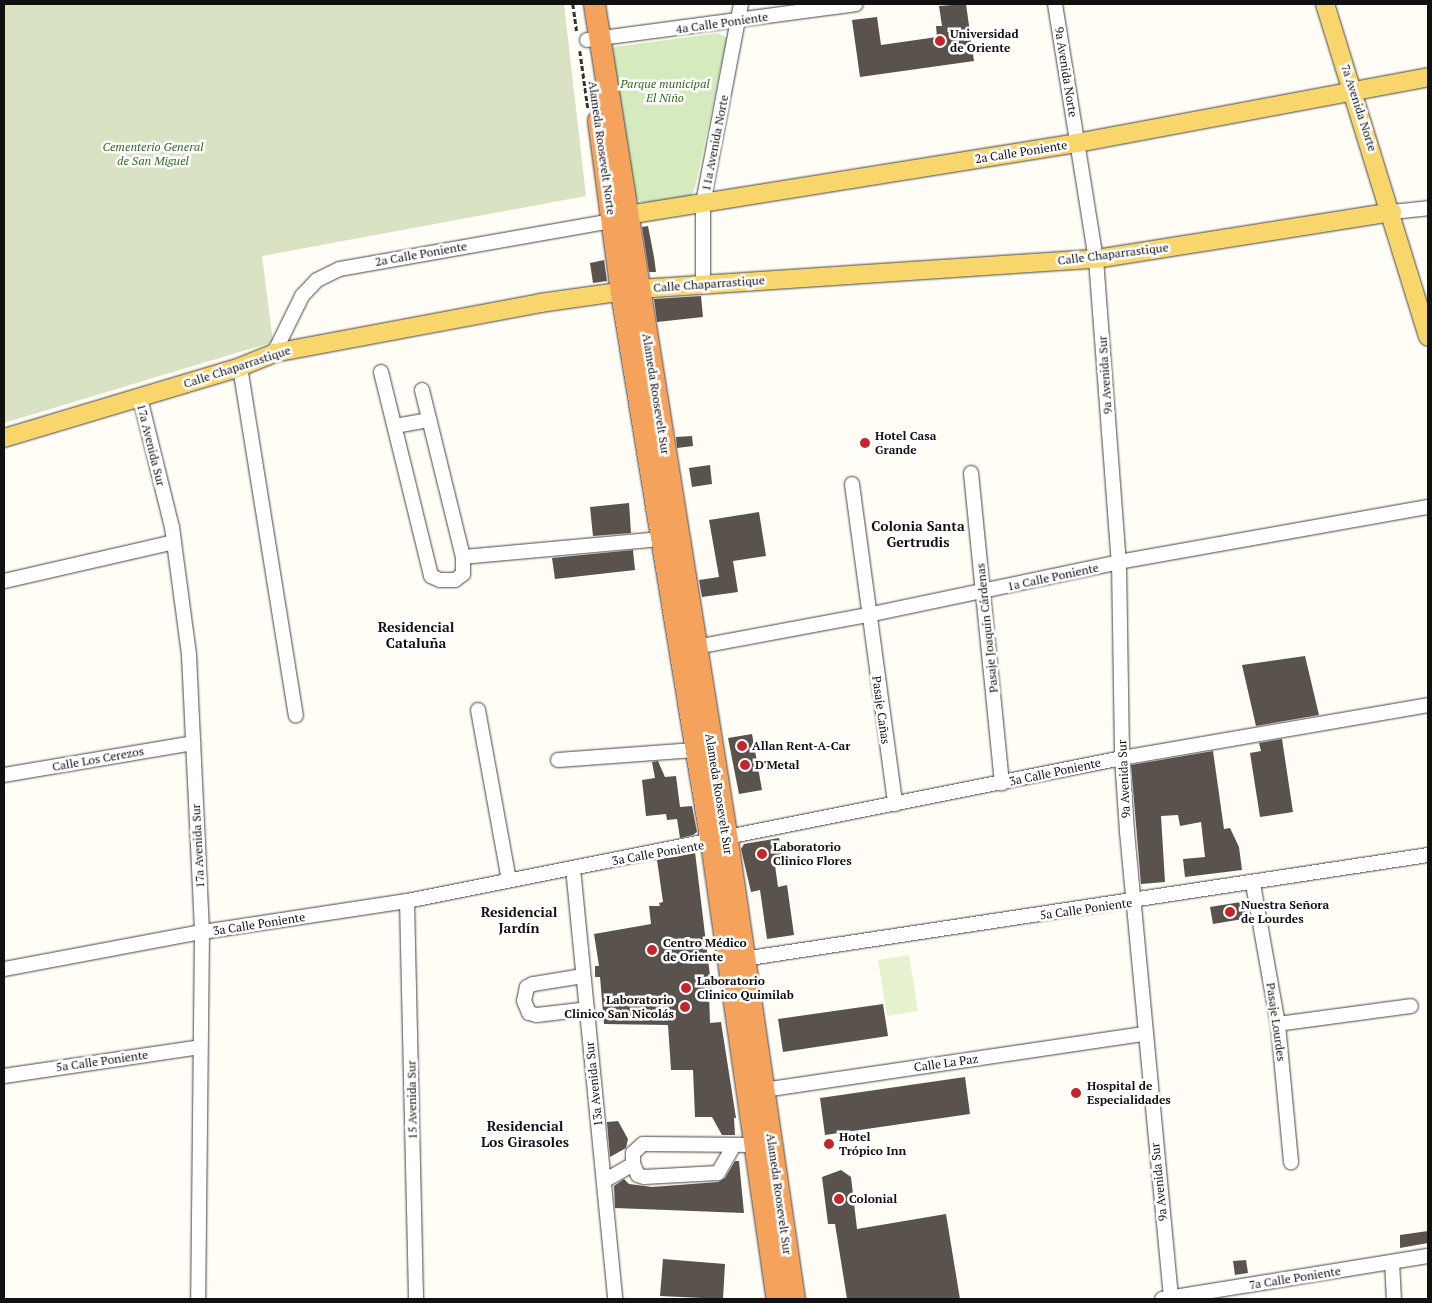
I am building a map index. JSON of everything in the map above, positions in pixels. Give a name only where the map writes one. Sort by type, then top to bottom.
[{"type":"highway","name":"Alameda Roosevelt Norte","points":[[582,4],[593,40],[618,218],[631,290]]},
{"type":"highway","name":"Alameda Roosevelt Norte","points":[[593,40],[594,4]]},
{"type":"highway","name":"Alameda Roosevelt Sur","points":[[631,290],[662,539],[687,649],[695,750],[719,841],[743,960],[756,1091],[745,1145],[778,1299]]},
{"type":"highway","name":"Alameda Roosevelt Sur","points":[[631,290],[719,841],[756,1091],[794,1299]]},
{"type":"main road","name":"7a Avenida Norte","points":[[1325,4],[1392,212],[1428,336]]},
{"type":"main road","name":"2a Calle Poniente","points":[[618,218],[1077,143],[1353,89],[1428,77]]},
{"type":"main road","name":"Calle Chaparrastique","points":[[4,438],[240,367],[274,353],[540,303],[631,290],[703,284],[1096,259],[1392,212]]},
{"type":"street","name":"11a Avenida Norte","points":[[703,284],[703,203],[741,4]]},
{"type":"street","name":"4a Calle Poniente","points":[[593,40],[856,4]]},
{"type":"street","name":"9a Avenida Norte","points":[[1055,4],[1096,259]]},
{"type":"street","name":"Calle Chaparrastique","points":[[1392,212],[1428,208]]},
{"type":"street","name":"2a Calle Poniente","points":[[274,353],[302,296],[317,280],[340,268],[618,218]]},
{"type":"street","name":"9a Avenida Sur","points":[[1096,259],[1120,562],[1122,758],[1132,902],[1167,1299]]},
{"type":"street","points":[[240,367],[296,716]]},
{"type":"street","points":[[381,372],[432,576],[440,580],[455,580],[463,574],[463,558],[422,390]]},
{"type":"street","name":"17a Avenida Sur","points":[[140,398],[174,542],[189,655],[202,932],[198,1299]]},
{"type":"street","points":[[395,426],[430,420]]},
{"type":"street","name":"Pasaje Joaquín Cárdenas","points":[[971,473],[1002,783]]},
{"type":"street","name":"Pasaje Cañas","points":[[852,484],[868,615],[895,804]]},
{"type":"street","name":"1a Calle Poniente","points":[[687,649],[984,592],[1120,562],[1428,507]]},
{"type":"street","points":[[463,558],[662,539]]},
{"type":"street","points":[[4,581],[174,542]]},
{"type":"street","name":"3a Calle Poniente","points":[[4,969],[202,932],[407,901],[719,841],[1122,758],[1428,705]]},
{"type":"street","points":[[478,710],[509,880]]},
{"type":"street","name":"Calle Los Cerezos","points":[[4,775],[193,743]]},
{"type":"street","points":[[558,760],[695,750]]},
{"type":"street","name":"5a Calle Poniente","points":[[743,960],[1253,884],[1428,855]]},
{"type":"street","name":"13a Avenida Sur","points":[[573,868],[615,1299]]},
{"type":"street","name":"Pasaje Lourdes","points":[[1253,884],[1278,1024],[1291,1162]]},
{"type":"street","name":"15 Avenida Sur","points":[[407,901],[416,1299]]},
{"type":"street","points":[[583,976],[533,984],[527,987],[524,1001],[529,1013],[537,1015],[587,1009]]},
{"type":"street","points":[[1278,1024],[1411,1006]]},
{"type":"street","name":"Calle La Paz","points":[[756,1091],[1144,1034]]},
{"type":"street","name":"5a Calle Poniente","points":[[4,1076],[200,1047]]},
{"type":"street","points":[[643,1144],[745,1145],[718,1173],[644,1177],[638,1175],[633,1164],[633,1153],[643,1144]]},
{"type":"street","points":[[604,1182],[633,1164]]},
{"type":"street","name":"7a Calle Poniente","points":[[1167,1299],[1428,1256]]},
{"type":"street","points":[[1392,1262],[1394,1299]]},
{"type":"green space","name":"Cementerio General de San Miguel","points":[[4,4],[564,4],[586,196],[262,256],[273,342],[4,423]]},
{"type":"green space","name":"Parque municipal El Niño","points":[[718,33],[727,38],[695,188],[690,197],[643,203],[631,195],[609,52],[615,47]]},
{"type":"green space","points":[[909,955],[918,1011],[887,1016],[878,960]]},
{"type":"building","name":"Universidad de Oriente","points":[[966,4],[974,61],[860,77],[852,20],[877,17],[881,45],[937,37],[936,26],[942,26],[939,6]]},
{"type":"building","points":[[648,226],[656,272],[649,272],[642,227]]},
{"type":"building","points":[[604,260],[607,281],[593,283],[590,263]]},
{"type":"building","points":[[701,296],[703,317],[657,322],[654,299]]},
{"type":"building","points":[[692,436],[693,446],[677,448],[676,437]]},
{"type":"building","points":[[710,465],[712,484],[692,487],[689,468]]},
{"type":"building","points":[[629,503],[631,533],[593,536],[590,507]]},
{"type":"building","points":[[759,512],[766,556],[733,561],[738,592],[702,597],[699,580],[719,577],[709,520]]},
{"type":"building","points":[[633,550],[635,570],[555,579],[552,558]]},
{"type":"building","points":[[1305,656],[1319,715],[1256,726],[1242,665]]},
{"type":"building","points":[[752,734],[762,790],[739,794],[728,738]]},
{"type":"building","points":[[1282,739],[1293,812],[1260,817],[1250,753],[1261,751],[1259,743]]},
{"type":"building","points":[[1213,751],[1224,829],[1230,828],[1239,847],[1242,870],[1185,877],[1183,859],[1205,857],[1201,822],[1180,826],[1178,815],[1161,816],[1165,882],[1141,884],[1131,765]]},
{"type":"building","points":[[658,761],[665,777],[676,776],[680,807],[692,806],[697,832],[693,835],[680,838],[677,819],[667,820],[666,814],[646,816],[642,780],[655,778],[652,762]]},
{"type":"building","points":[[779,838],[783,858],[774,858],[778,887],[787,885],[794,935],[767,939],[760,890],[751,892],[741,849],[744,844]]},
{"type":"building","name":"Centro Médico de Oriente","points":[[695,852],[712,992],[709,993],[710,1023],[721,1022],[736,1118],[734,1118],[735,1135],[722,1135],[712,1117],[695,1117],[693,1070],[671,1070],[668,1025],[604,1024],[600,977],[595,977],[595,966],[599,966],[594,934],[651,924],[649,906],[660,906],[659,903],[663,902],[657,860]]},
{"type":"building","name":"Nuestra Señora de Lourdes","points":[[1247,901],[1249,918],[1213,924],[1210,907]]},
{"type":"building","points":[[883,1004],[888,1036],[783,1052],[778,1019]]},
{"type":"building","points":[[965,1077],[970,1114],[825,1135],[820,1098]]},
{"type":"building","points":[[618,1121],[628,1139],[626,1148],[610,1157],[607,1122]]},
{"type":"building","points":[[735,1161],[739,1161],[744,1213],[615,1208],[614,1186],[624,1179],[629,1184],[652,1187],[718,1182],[725,1178]]},
{"type":"building","points":[[841,1170],[851,1177],[857,1229],[946,1214],[960,1299],[847,1299],[835,1224],[828,1224],[822,1177]]},
{"type":"building","points":[[1428,1231],[1428,1243],[1400,1248],[1400,1235]]},
{"type":"building","points":[[663,1259],[725,1264],[723,1299],[660,1296]]},
{"type":"building","points":[[1246,1260],[1248,1273],[1235,1275],[1233,1261]]},
{"type":"place","name":"Universidad de Oriente","points":[[940,41]]},
{"type":"place","name":"Hotel Casa Grande","points":[[865,443]]},
{"type":"place","name":"Allan Rent-A-Car","points":[[742,746]]},
{"type":"place","name":"D'Metal","points":[[745,765]]},
{"type":"place","name":"Laboratorio Clinico Flores","points":[[762,854]]},
{"type":"place","name":"Nuestra Señora de Lourdes","points":[[1230,912]]},
{"type":"place","name":"Centro Médico de Oriente","points":[[652,950]]},
{"type":"place","name":"Laboratorio Clinico Quimilab","points":[[686,988]]},
{"type":"place","name":"Laboratorio Clinico San Nicolás","points":[[685,1007]]},
{"type":"place","name":"Hospital de Especialidades","points":[[1076,1093]]},
{"type":"place","name":"Hotel Trópico Inn","points":[[829,1144]]},
{"type":"place","name":"Colonial","points":[[839,1199]]},
{"type":"district","name":"Colonia Santa Gertrudis","points":[[918,534]]},
{"type":"district","name":"Residencial Cataluña","points":[[416,636]]},
{"type":"district","name":"Residencial Jardín","points":[[519,920]]},
{"type":"district","name":"Residencial Los Girasoles","points":[[525,1134]]}]
